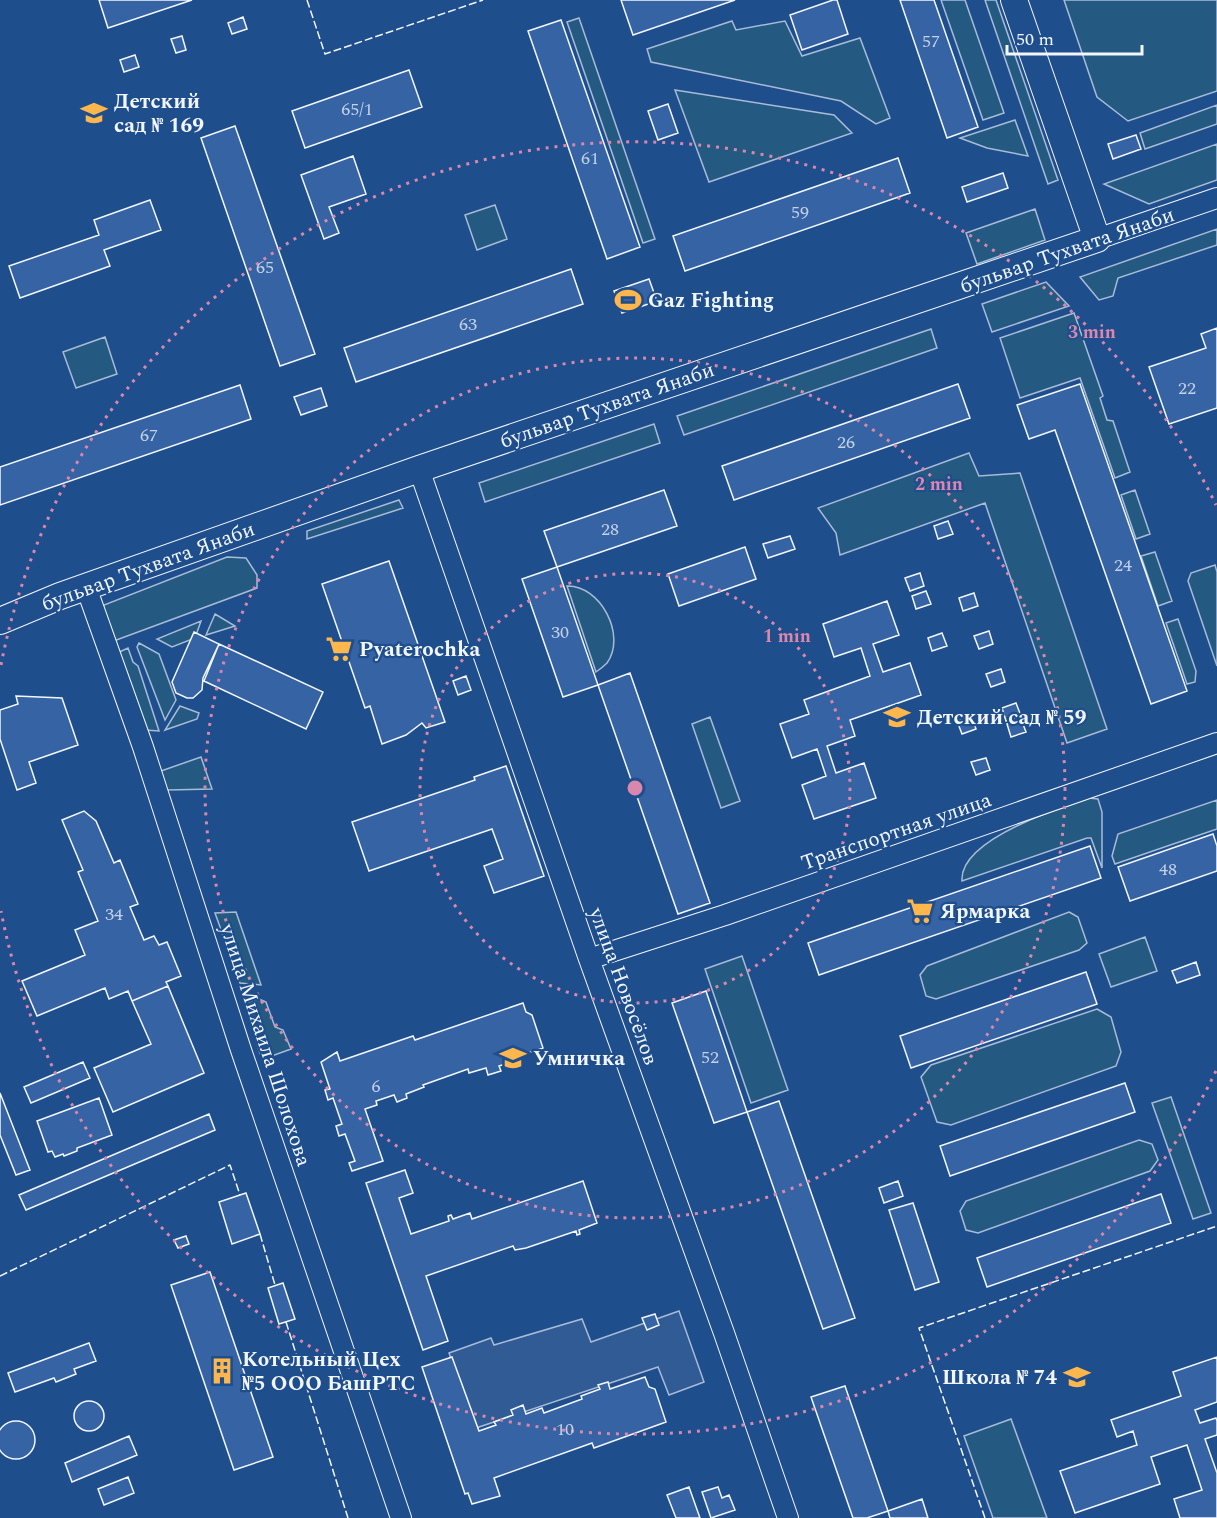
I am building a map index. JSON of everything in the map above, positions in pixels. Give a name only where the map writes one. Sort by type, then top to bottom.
[{"type":"main road","points":[[1014,0],[1097,239]]},
{"type":"main road","name":"бульвар Тухвата Янаби","points":[[0,621],[86,587],[419,469],[1097,239]]},
{"type":"street","name":"бульвар Тухвата Янаби","points":[[1097,239],[1217,198]]},
{"type":"street","name":"улица Новосёлов","points":[[419,469],[589,959],[788,1518]]},
{"type":"street","name":"улица Михаила Шолохова","points":[[86,587],[143,747],[241,1050],[401,1518]]},
{"type":"street","name":"Транспортная улица","points":[[589,959],[725,915],[1217,743]]},
{"type":"shaded area","points":[[941,0],[965,0],[1004,113],[983,120]]},
{"type":"shaded area","points":[[985,0],[996,0],[1058,180],[1048,184]]},
{"type":"shaded area","points":[[1064,0],[1217,0],[1217,91],[1128,121],[1097,97]]},
{"type":"shaded area","points":[[579,18],[655,239],[643,243],[567,22]]},
{"type":"shaded area","points":[[732,21],[736,30],[785,21],[802,56],[860,38],[890,118],[876,124],[841,101],[651,62],[647,49]]},
{"type":"shaded area","points":[[675,90],[834,115],[852,133],[709,182]]},
{"type":"shaded area","points":[[1217,105],[1217,124],[1145,149],[1140,133]]},
{"type":"shaded area","points":[[1015,120],[1028,156],[987,148],[960,138]]},
{"type":"shaded area","points":[[1217,144],[1217,180],[1149,204],[1104,184]]},
{"type":"shaded area","points":[[495,205],[507,239],[477,250],[465,215]]},
{"type":"shaded area","points":[[1035,209],[1045,240],[977,264],[966,233]]},
{"type":"shaded area","points":[[1217,229],[1217,245],[1118,278],[1113,296],[1099,300],[1080,277]]},
{"type":"shaded area","points":[[1046,282],[1069,306],[992,332],[982,304]]},
{"type":"shaded area","points":[[1074,313],[1103,396],[1100,398],[1107,420],[1113,421],[1130,472],[1115,478],[1080,378],[1020,398],[1000,338]]},
{"type":"shaded area","points":[[931,329],[937,348],[684,435],[677,416]]},
{"type":"shaded area","points":[[105,337],[117,374],[76,388],[63,352]]},
{"type":"shaded area","points":[[654,424],[660,443],[485,502],[479,483]]},
{"type":"shaded area","points":[[969,453],[979,476],[1020,473],[1107,729],[1067,743],[985,503],[840,555],[836,533],[818,508]]},
{"type":"shaded area","points":[[1135,490],[1150,534],[1136,539],[1121,495]]},
{"type":"shaded area","points":[[399,500],[403,508],[307,539],[307,531]]},
{"type":"shaded area","points":[[1155,552],[1172,601],[1158,606],[1141,556]]},
{"type":"shaded area","points":[[227,557],[246,558],[257,575],[257,588],[111,642],[102,611],[104,605]]},
{"type":"shaded area","points":[[1215,565],[1217,572],[1217,666],[1188,581],[1191,573]]},
{"type":"shaded area","points":[[567,586],[579,588],[590,594],[607,614],[612,626],[614,639],[612,652],[607,663],[596,672]]},
{"type":"shaded area","points":[[215,614],[235,626],[206,635]]},
{"type":"shaded area","points":[[1178,619],[1196,671],[1195,682],[1187,684],[1166,623]]},
{"type":"shaded area","points":[[201,621],[195,638],[172,647],[157,639]]},
{"type":"shaded area","points":[[139,643],[159,654],[176,700],[165,720],[137,647]]},
{"type":"shaded area","points":[[128,648],[133,662],[138,666],[159,731],[145,730],[115,654]]},
{"type":"shaded area","points":[[180,706],[199,713],[197,719],[165,730]]},
{"type":"shaded area","points":[[710,717],[740,801],[721,808],[692,724]]},
{"type":"shaded area","points":[[201,757],[212,789],[167,790],[161,771]]},
{"type":"shaded area","points":[[1089,798],[1098,799],[1102,812],[1102,868],[1091,838],[1087,838],[962,881],[965,866],[976,852],[993,839],[1034,818]]},
{"type":"shaded area","points":[[1217,800],[1217,829],[1115,864],[1112,856],[1118,834]]},
{"type":"shaded area","points":[[236,912],[261,985],[240,983],[215,913]]},
{"type":"shaded area","points":[[1069,912],[1078,917],[1087,943],[1079,950],[936,999],[926,996],[920,975],[927,966]]},
{"type":"shaded area","points":[[1145,937],[1157,971],[1111,987],[1099,954]]},
{"type":"shaded area","points":[[742,956],[788,1090],[751,1103],[705,969]]},
{"type":"shaded area","points":[[259,999],[266,1002],[275,1027],[283,1030],[291,1049],[269,1057],[260,1054],[245,1003]]},
{"type":"shaded area","points":[[1097,1009],[1111,1017],[1121,1052],[1116,1066],[951,1125],[937,1122],[921,1077],[931,1065]]},
{"type":"shaded area","points":[[1171,1097],[1211,1213],[1193,1219],[1152,1103]]},
{"type":"shaded area","points":[[1139,1140],[1152,1144],[1158,1160],[1150,1171],[978,1233],[966,1230],[960,1211],[966,1201]]},
{"type":"shaded area","points":[[679,1311],[704,1382],[669,1395],[658,1367],[476,1428],[449,1353],[491,1338],[494,1345],[582,1319],[591,1342]]},
{"type":"shaded area","points":[[1011,1419],[1047,1518],[993,1518],[964,1436]]},
{"type":"building","points":[[99,0],[192,0],[108,28]]},
{"type":"building","points":[[621,0],[735,0],[633,35]]},
{"type":"building","points":[[837,0],[848,34],[802,50],[790,15]]},
{"type":"building","points":[[900,0],[934,0],[978,127],[947,138]]},
{"type":"building","points":[[243,17],[247,29],[232,34],[228,23]]},
{"type":"building","points":[[561,20],[640,247],[607,259],[528,31]]},
{"type":"building","points":[[182,36],[186,50],[176,53],[171,39]]},
{"type":"building","points":[[135,55],[139,67],[124,72],[120,60]]},
{"type":"building","points":[[409,70],[422,107],[305,148],[292,111]]},
{"type":"building","points":[[668,104],[678,133],[658,140],[648,111]]},
{"type":"building","points":[[235,126],[315,354],[280,366],[201,138]]},
{"type":"building","points":[[1136,135],[1141,149],[1113,159],[1108,144]]},
{"type":"building","points":[[353,156],[366,194],[329,207],[339,233],[324,239],[301,175]]},
{"type":"building","points":[[898,158],[910,193],[685,271],[673,236]]},
{"type":"building","points":[[1003,173],[1008,188],[967,202],[962,187]]},
{"type":"building","points":[[150,200],[161,230],[104,250],[110,266],[20,298],[9,266],[99,235],[94,220]]},
{"type":"building","points":[[571,269],[583,304],[356,382],[344,348]]},
{"type":"building","points":[[649,279],[657,301],[622,313],[614,291]]},
{"type":"building","points":[[1217,328],[1217,408],[1169,424],[1149,367],[1206,348],[1201,334]]},
{"type":"building","points":[[958,384],[970,418],[734,500],[722,466]]},
{"type":"building","points":[[1080,384],[1187,691],[1151,704],[1055,430],[1029,439],[1017,405]]},
{"type":"building","points":[[240,385],[251,419],[0,505],[0,467]]},
{"type":"building","points":[[321,388],[327,406],[301,415],[294,397]]},
{"type":"building","points":[[664,490],[677,526],[557,567],[544,531]]},
{"type":"building","points":[[948,521],[953,534],[938,539],[934,526]]},
{"type":"building","points":[[790,536],[795,549],[768,558],[763,544]]},
{"type":"building","points":[[745,547],[756,579],[679,606],[668,574]]},
{"type":"building","points":[[389,561],[445,722],[426,728],[422,723],[406,735],[382,744],[370,706],[365,708],[322,584]]},
{"type":"building","points":[[557,567],[598,685],[563,697],[522,579]]},
{"type":"building","points":[[920,573],[924,586],[910,591],[905,578]]},
{"type":"building","points":[[926,591],[931,604],[916,609],[912,596]]},
{"type":"building","points":[[974,593],[978,606],[963,611],[959,598]]},
{"type":"building","points":[[887,601],[899,635],[873,644],[883,672],[910,663],[921,695],[850,720],[855,736],[827,746],[836,773],[864,763],[876,798],[814,819],[802,785],[826,776],[817,749],[792,758],[780,724],[809,714],[804,700],[870,676],[861,648],[834,657],[823,624]]},
{"type":"building","points":[[989,631],[993,644],[979,649],[974,636]]},
{"type":"building","points":[[194,632],[219,644],[203,678],[202,690],[193,698],[187,698],[176,693],[172,682]]},
{"type":"building","points":[[942,633],[947,646],[932,651],[928,638]]},
{"type":"building","points":[[219,644],[323,692],[306,729],[204,681]]},
{"type":"building","points":[[1001,669],[1005,682],[991,687],[986,674]]},
{"type":"building","points":[[630,673],[710,903],[678,914],[598,685]]},
{"type":"building","points":[[466,676],[471,690],[458,695],[453,681]]},
{"type":"building","points":[[16,696],[62,698],[78,745],[29,762],[36,783],[17,790],[0,739],[0,710],[18,704]]},
{"type":"building","points":[[1016,703],[1021,716],[1006,721],[1002,708]]},
{"type":"building","points":[[972,716],[976,729],[962,734],[957,721]]},
{"type":"building","points":[[1021,719],[1026,732],[1011,737],[1007,724]]},
{"type":"building","points":[[986,758],[990,770],[976,775],[971,762]]},
{"type":"building","points":[[506,766],[544,876],[494,893],[484,866],[503,859],[492,829],[369,871],[352,822],[475,780],[474,777]]},
{"type":"building","points":[[84,811],[96,821],[114,863],[120,860],[138,904],[130,907],[144,940],[154,936],[159,945],[167,942],[181,976],[166,982],[168,986],[132,1001],[128,991],[109,999],[105,988],[37,1016],[22,981],[85,955],[75,930],[98,921],[78,872],[83,870],[62,820]]},
{"type":"building","points":[[1213,834],[1217,846],[1217,871],[1130,901],[1118,867]]},
{"type":"building","points":[[1090,846],[1101,878],[819,975],[808,943]]},
{"type":"building","points":[[1196,962],[1200,975],[1177,983],[1172,971]]},
{"type":"building","points":[[1086,972],[1097,1004],[911,1068],[900,1036]]},
{"type":"building","points":[[168,986],[204,1073],[113,1112],[94,1068],[151,1044],[132,1001]]},
{"type":"building","points":[[706,991],[747,1112],[714,1123],[672,1003]]},
{"type":"building","points":[[523,1003],[526,1012],[532,1015],[543,1048],[499,1066],[501,1071],[488,1075],[486,1068],[469,1073],[468,1069],[423,1085],[424,1087],[406,1094],[407,1098],[397,1102],[394,1095],[376,1101],[377,1105],[365,1109],[383,1161],[352,1171],[349,1163],[355,1161],[345,1134],[339,1136],[336,1126],[342,1124],[333,1098],[328,1100],[325,1090],[330,1089],[321,1062],[337,1052],[340,1061],[413,1036],[415,1040]]},
{"type":"building","points":[[83,1062],[90,1078],[31,1103],[24,1087]]},
{"type":"building","points":[[1125,1083],[1135,1112],[950,1176],[940,1146]]},
{"type":"building","points":[[0,1093],[30,1170],[16,1175],[0,1135]]},
{"type":"building","points":[[99,1098],[112,1135],[77,1148],[77,1151],[64,1156],[63,1154],[55,1157],[52,1151],[48,1152],[37,1121]]},
{"type":"building","points":[[779,1101],[855,1318],[823,1329],[747,1112]]},
{"type":"building","points":[[209,1114],[215,1130],[26,1210],[19,1195]]},
{"type":"building","points":[[405,1170],[413,1193],[399,1198],[411,1234],[449,1221],[448,1216],[451,1215],[453,1219],[470,1213],[472,1219],[583,1181],[597,1223],[579,1230],[580,1234],[577,1235],[576,1231],[515,1250],[513,1246],[426,1276],[448,1341],[423,1350],[366,1183]]},
{"type":"building","points":[[898,1181],[903,1196],[884,1203],[879,1188]]},
{"type":"building","points":[[246,1193],[260,1234],[232,1244],[219,1202]]},
{"type":"building","points":[[1161,1194],[1171,1223],[987,1287],[977,1258]]},
{"type":"building","points":[[913,1203],[939,1282],[915,1290],[889,1210]]},
{"type":"building","points":[[186,1236],[189,1244],[178,1248],[174,1240]]},
{"type":"building","name":"Котельный Цех №5 ООО БашРТС","points":[[210,1272],[273,1457],[234,1470],[171,1285]]},
{"type":"building","points":[[283,1283],[295,1319],[279,1324],[268,1288]]},
{"type":"building","points":[[655,1314],[659,1325],[647,1330],[642,1318]]},
{"type":"building","points":[[89,1343],[96,1361],[74,1369],[76,1374],[56,1382],[54,1378],[15,1392],[8,1373]]},
{"type":"building","points":[[452,1357],[479,1431],[496,1425],[494,1422],[513,1415],[511,1410],[523,1405],[526,1414],[542,1408],[544,1413],[582,1399],[581,1396],[600,1389],[598,1385],[608,1382],[610,1389],[645,1377],[649,1387],[655,1389],[666,1422],[594,1448],[592,1443],[494,1478],[500,1496],[472,1504],[468,1493],[465,1494],[422,1367]]},
{"type":"building","points":[[1217,1357],[1217,1402],[1195,1410],[1200,1423],[1216,1418],[1217,1421],[1217,1435],[1205,1439],[1217,1473],[1217,1518],[1180,1518],[1174,1499],[1202,1490],[1187,1445],[1151,1457],[1160,1484],[1075,1513],[1060,1471],[1137,1445],[1133,1431],[1117,1437],[1111,1420],[1181,1396],[1173,1372]]},
{"type":"building","points":[[845,1386],[888,1511],[867,1518],[853,1518],[811,1397]]},
{"type":"building","points":[[89,1401],[100,1405],[104,1416],[100,1427],[89,1431],[78,1427],[74,1416],[78,1405]]},
{"type":"building","points":[[16,1421],[30,1426],[35,1440],[30,1454],[16,1459],[2,1454],[-3,1440],[2,1426]]},
{"type":"building","points":[[129,1436],[137,1455],[72,1482],[65,1463]]},
{"type":"building","points":[[128,1477],[134,1493],[104,1505],[98,1489]]},
{"type":"building","points":[[689,1487],[700,1518],[676,1518],[667,1495]]},
{"type":"building","points":[[718,1487],[722,1498],[729,1495],[735,1510],[711,1518],[702,1492]]},
{"type":"building","points":[[922,1499],[928,1518],[890,1518],[888,1511]]},
{"type":"fence","points":[[307,0],[325,54],[483,0]]},
{"type":"fence","points":[[0,1276],[230,1165],[240,1195]]},
{"type":"fence","points":[[985,1518],[919,1328],[1217,1226]]},
{"type":"fence","points":[[260,1234],[275,1285]]},
{"type":"fence","points":[[286,1322],[348,1518]]},
{"type":"place","name":"Детский сад № 169","points":[[94,113]]},
{"type":"place","name":"Gaz Fighting","points":[[628,300]]},
{"type":"place","name":"Pyaterochka","points":[[339,649]]},
{"type":"place","name":"Детский сад № 59","points":[[897,717]]},
{"type":"place","name":"Ярмарка","points":[[920,911]]},
{"type":"place","name":"Умничка","points":[[513,1058]]},
{"type":"place","name":"Котельный Цех №5 ООО БашРТС","points":[[222,1371]]},
{"type":"place","name":"Школа № 74","points":[[1077,1377]]}]
